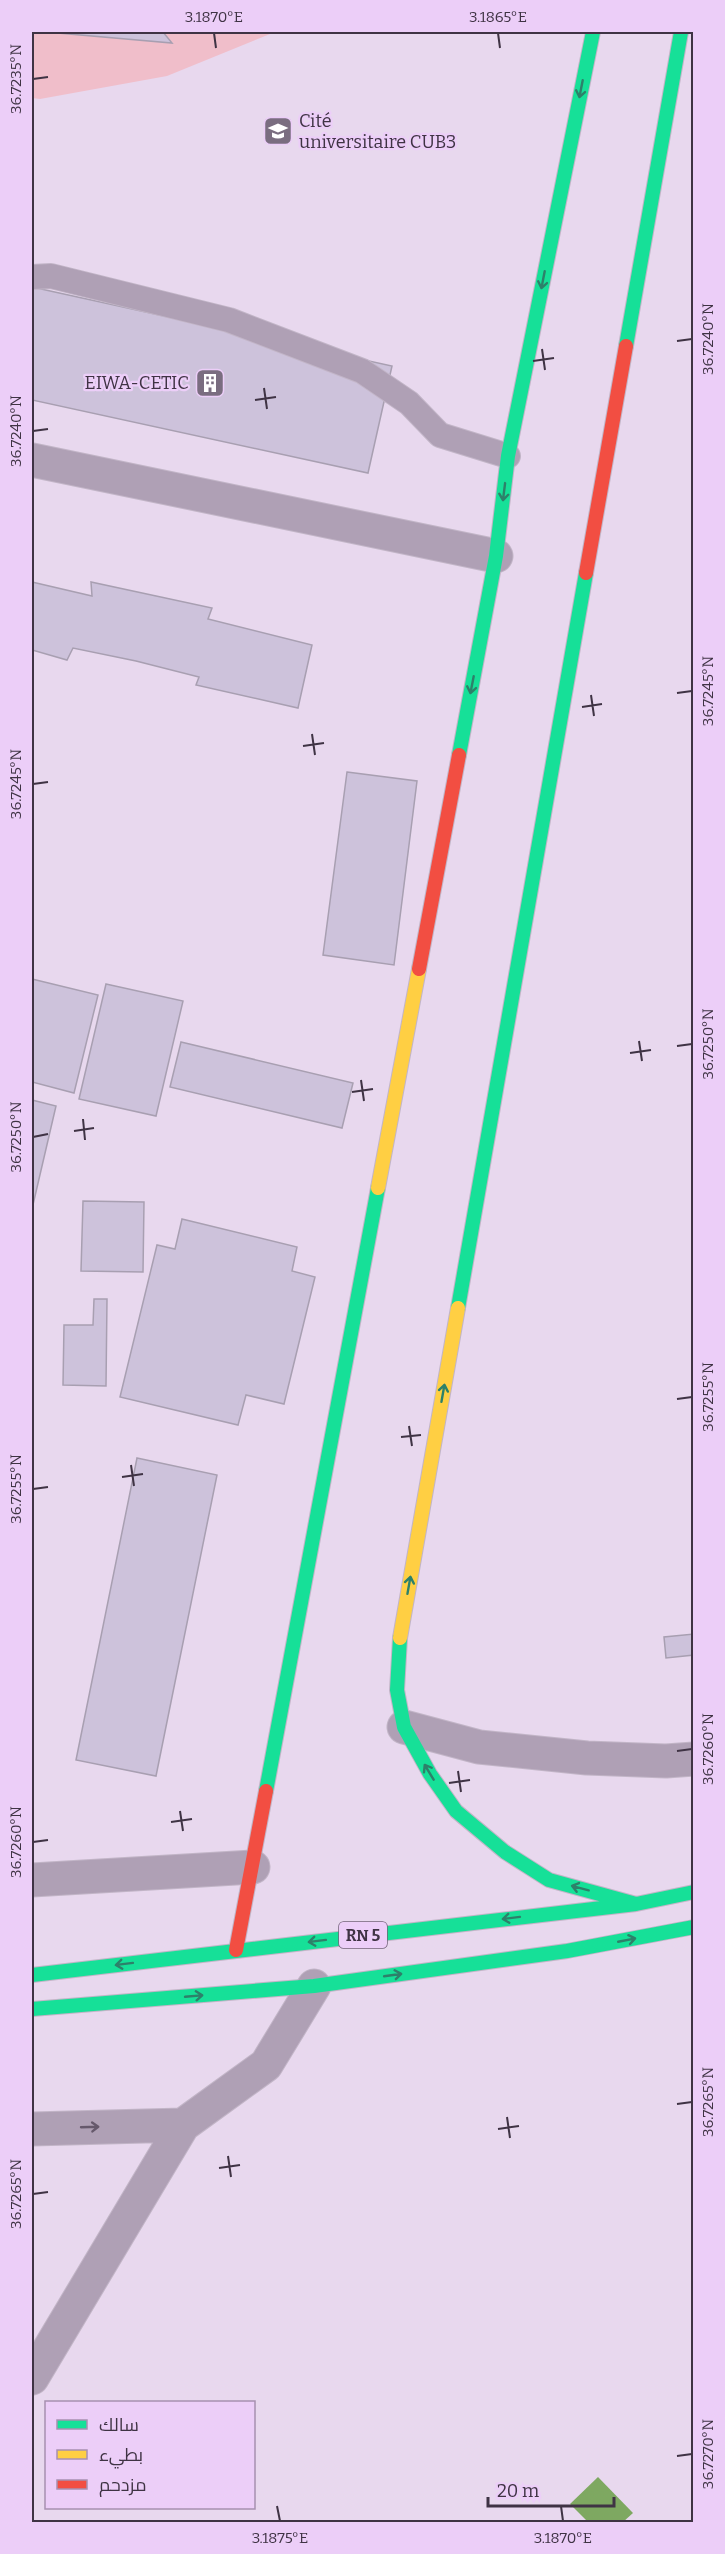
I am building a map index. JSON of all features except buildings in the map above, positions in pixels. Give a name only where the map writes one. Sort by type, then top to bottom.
[{"type":"main road","points":[[236,1950],[496,556],[508,456],[593,32]]},
{"type":"main road","points":[[636,1904],[549,1880],[505,1852],[456,1810],[429,1774],[404,1727],[397,1690],[400,1640],[681,32]]},
{"type":"main road","name":"RN 5","points":[[32,1975],[636,1904],[693,1892]]},
{"type":"main road","points":[[32,2009],[314,1986],[567,1951],[693,1927]]},
{"type":"street","points":[[32,460],[496,556]]},
{"type":"street","points":[[404,1727],[478,1747],[587,1758],[666,1761],[693,1759]]},
{"type":"street","points":[[32,1880],[253,1867]]},
{"type":"street","points":[[32,2378],[46,2328],[183,2125],[266,2065],[314,1986]]},
{"type":"street","points":[[32,2129],[183,2125]]},
{"type":"lane","points":[[32,277],[51,276],[229,320],[362,371],[409,403],[440,435],[508,456]]},
{"type":"shaded area","points":[[32,32],[275,32],[167,76],[40,99],[32,98]]},
{"type":"shaded area","points":[[598,2477],[633,2513],[623,2522],[588,2522],[570,2504]]},
{"type":"traffic: fast","points":[[459,755],[496,556],[508,456],[593,32]]},
{"type":"traffic: fast","points":[[626,346],[681,32]]},
{"type":"traffic: fast","points":[[458,1308],[586,573]]},
{"type":"traffic: fast","points":[[266,1791],[378,1188]]},
{"type":"traffic: fast","points":[[400,1638],[397,1690],[404,1727],[430,1774],[456,1811],[505,1852],[549,1880],[636,1904]]},
{"type":"traffic: fast","points":[[32,1975],[636,1904],[694,1892]]},
{"type":"traffic: fast","points":[[32,2009],[314,1986],[567,1951],[694,1927]]},
{"type":"traffic: slow","points":[[378,1188],[419,969]]},
{"type":"traffic: slow","points":[[400,1638],[458,1308]]},
{"type":"traffic: jam","points":[[586,573],[626,346]]},
{"type":"traffic: jam","points":[[419,969],[459,755]]},
{"type":"traffic: jam","points":[[236,1950],[266,1791]]},
{"type":"place","name":"Cité universitaire CUB3","points":[[278,131]]},
{"type":"place","name":"EIWA-CETIC","points":[[210,383]]}]
